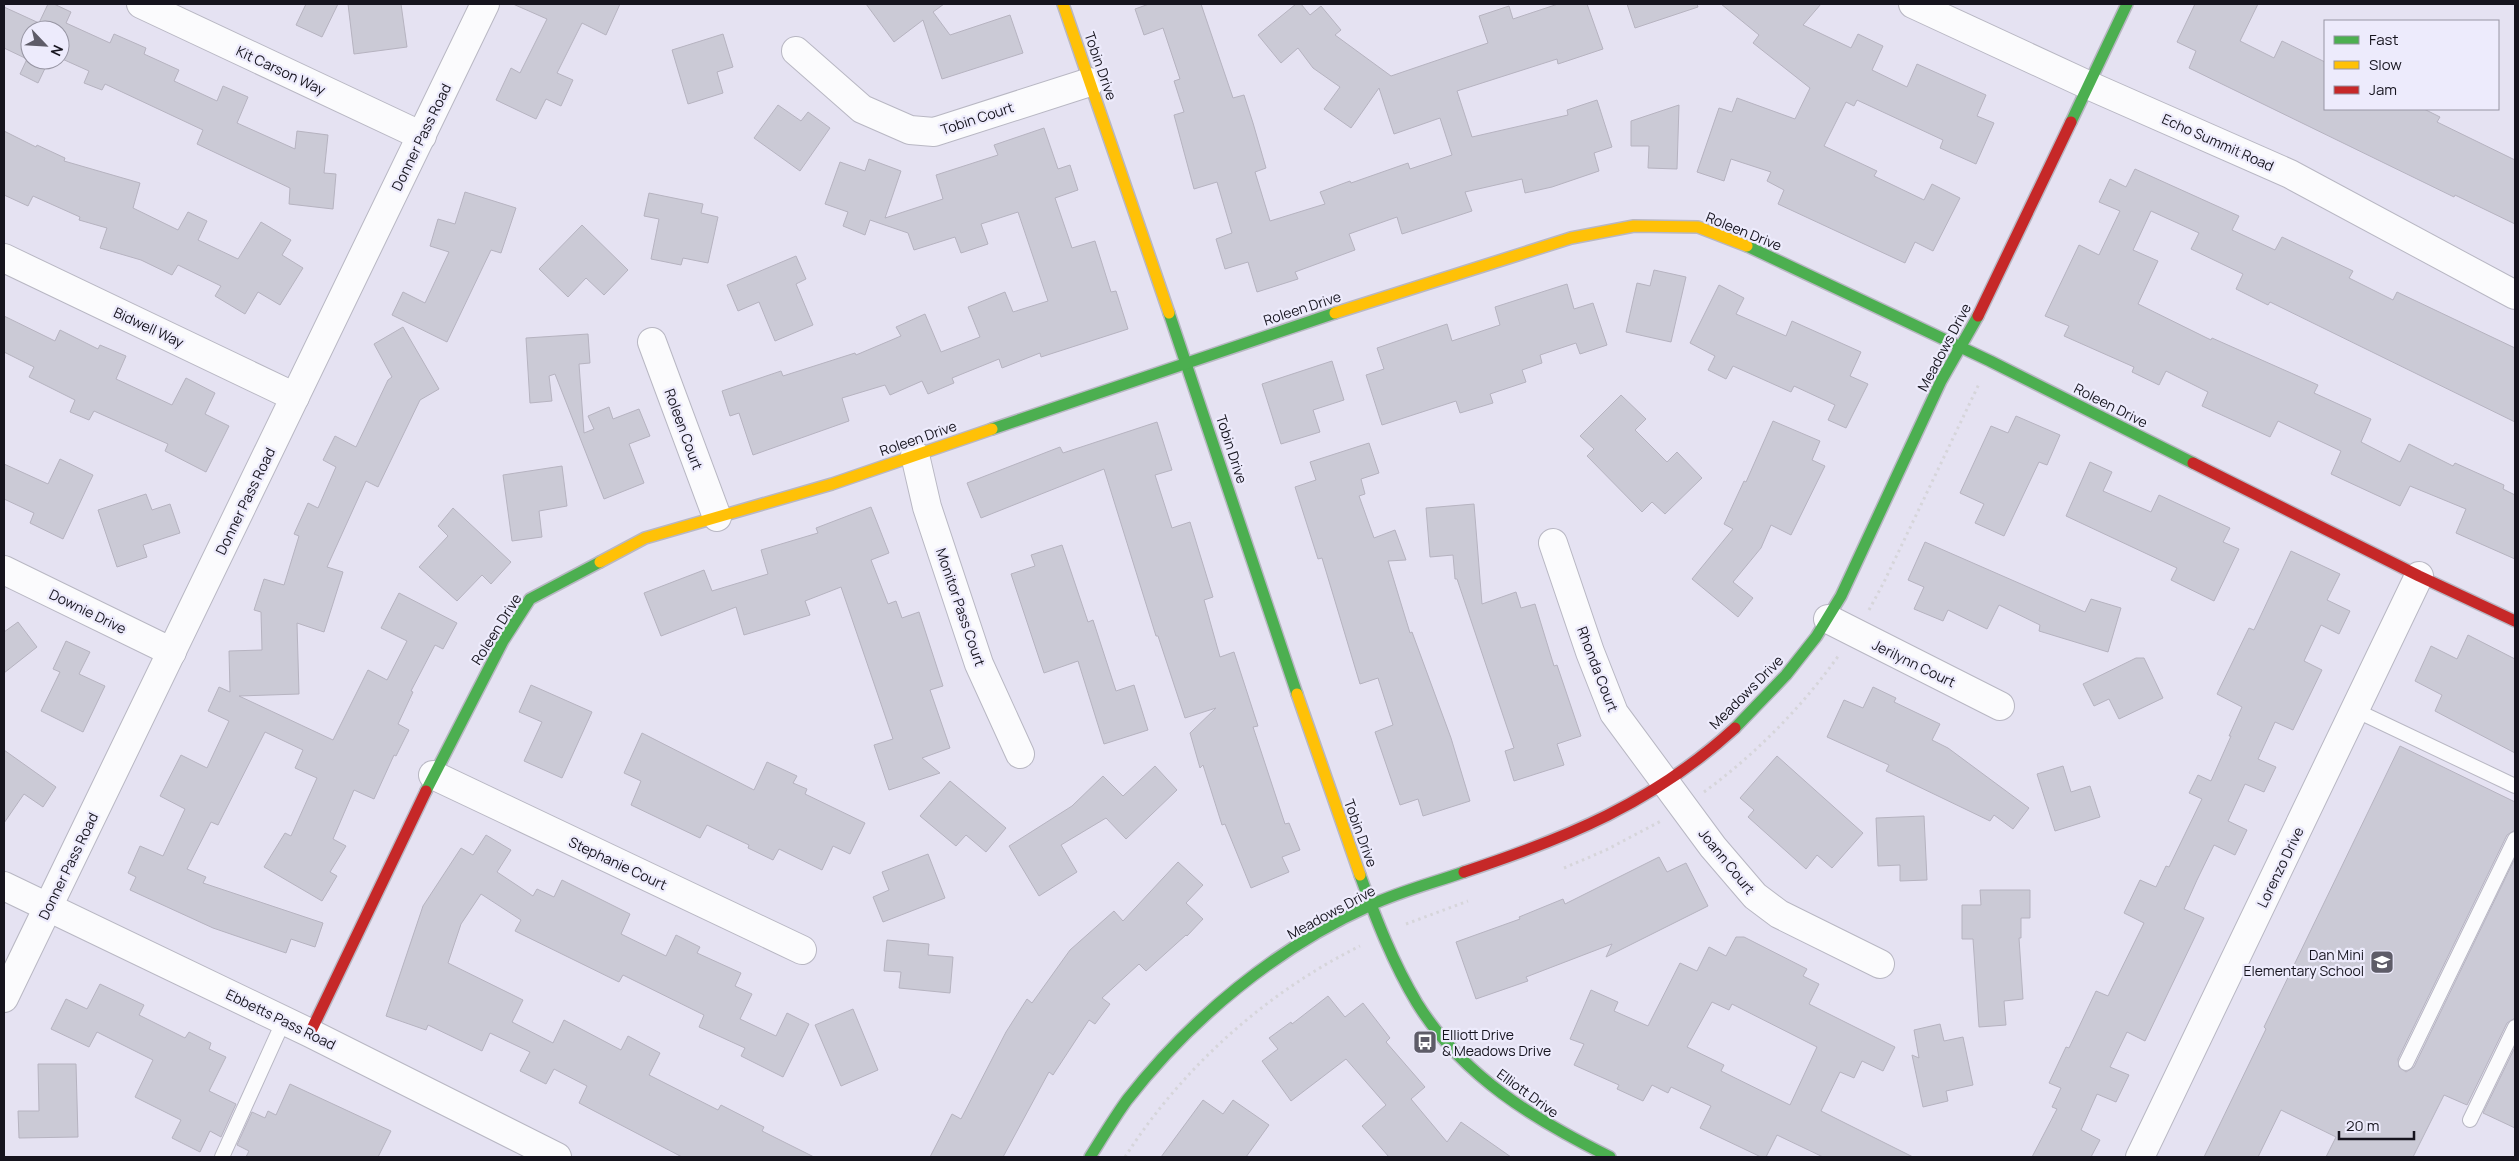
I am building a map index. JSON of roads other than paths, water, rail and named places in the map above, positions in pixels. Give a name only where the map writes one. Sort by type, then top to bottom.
[{"type":"street","name":"Kit Carson Way","points":[[140,4],[422,136]]},
{"type":"street","name":"Donner Pass Road","points":[[4,998],[485,4]]},
{"type":"street","name":"Tobin Drive","points":[[1063,4],[1344,832],[1371,904]]},
{"type":"street","name":"Echo Summit Road","points":[[1913,4],[2088,85],[2290,174],[2515,295]]},
{"type":"street","name":"Meadows Drive","points":[[1090,1157],[1132,1094],[1192,1030],[1236,991],[1282,956],[1371,904],[1554,841],[1606,817],[1666,784],[1740,723],[1791,670],[1828,619],[1841,596],[1941,381],[1982,309],[2127,4]]},
{"type":"street","name":"Tobin Court","points":[[796,51],[862,109],[910,130],[934,132],[1090,82]]},
{"type":"street","name":"Roleen Drive","points":[[310,1033],[433,775],[502,641],[530,599],[645,538],[832,484],[1186,362],[1484,264],[1571,238],[1634,226],[1698,227],[1742,244],[1961,347],[2419,576],[2515,621]]},
{"type":"street","name":"Bidwell Way","points":[[4,258],[295,396]]},
{"type":"street","name":"Roleen Court","points":[[652,342],[717,517]]},
{"type":"street","name":"Monitor Pass Court","points":[[915,455],[928,507],[979,664],[1020,754]]},
{"type":"street","name":"Rhonda Court","points":[[1553,543],[1590,652],[1614,714],[1666,784]]},
{"type":"street","name":"Downie Drive","points":[[4,570],[172,652]]},
{"type":"street","name":"Lorenzo Drive","points":[[2140,1157],[2419,576]]},
{"type":"street","name":"Jerilynn Court","points":[[1828,619],[2000,706]]},
{"type":"street","name":"Stephanie Court","points":[[433,775],[802,950]]},
{"type":"street","name":"Joann Court","points":[[1666,784],[1713,847],[1755,896],[1779,914],[1880,964]]},
{"type":"street","name":"Ebbetts Pass Road","points":[[4,886],[284,1020],[546,1155]]},
{"type":"street","name":"Elliott Drive","points":[[1371,904],[1389,951],[1427,1018],[1467,1067],[1515,1104],[1554,1130],[1610,1157]]},
{"type":"lane","points":[[2355,710],[2515,786]]},
{"type":"lane","points":[[2406,1063],[2515,839]]},
{"type":"lane","points":[[222,1157],[284,1020]]},
{"type":"lane","points":[[2470,1120],[2515,1027]]},
{"type":"place","name":"Dan Mini Elementary School","points":[[2382,962]]},
{"type":"place","name":"Elliott Drive & Meadows Drive","points":[[1425,1042]]}]
